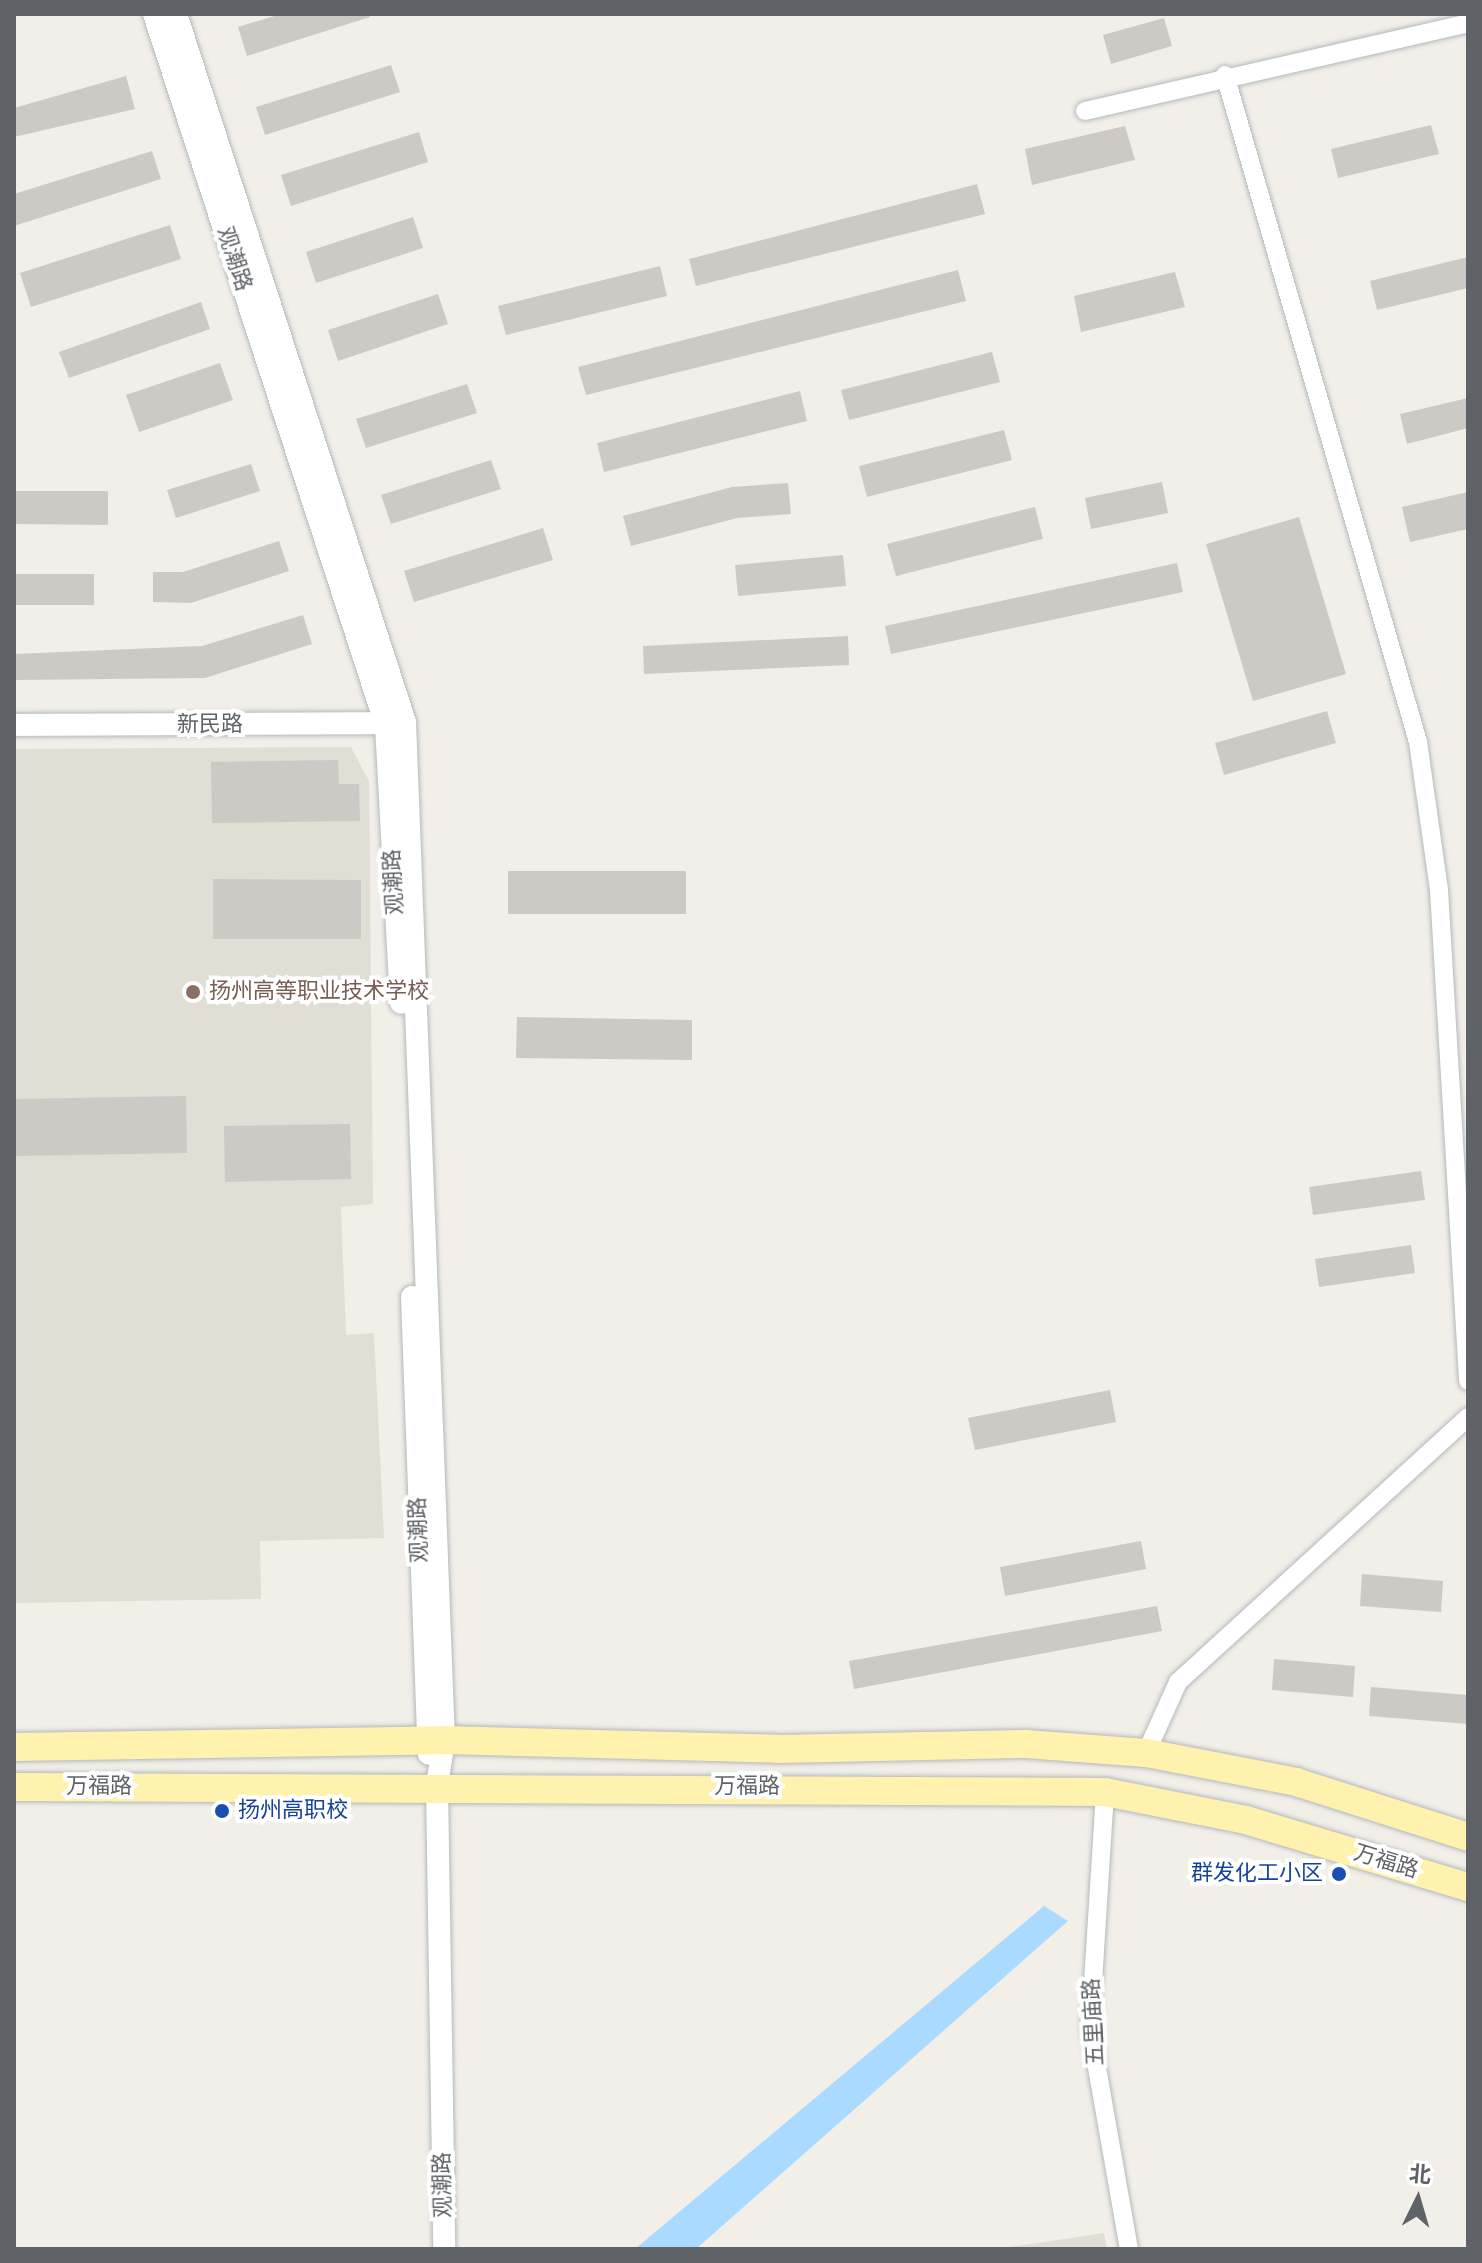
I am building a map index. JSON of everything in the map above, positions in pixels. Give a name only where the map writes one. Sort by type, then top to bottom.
[{"type":"main road","name":"万福路","points":[[14,1747],[435,1740],[779,1749],[1026,1744],[1146,1753],[1296,1782],[1468,1837]]},
{"type":"main road","name":"万福路","points":[[14,1787],[437,1786],[1105,1792],[1246,1820],[1468,1887]]},
{"type":"street","name":"观潮路","points":[[154,14],[396,723]]},
{"type":"street","name":"观潮路","points":[[176,14],[396,723],[437,1786],[444,2249]]},
{"type":"street","points":[[1085,111],[1225,75],[1468,23]]},
{"type":"street","points":[[1225,75],[1418,742],[1439,890],[1468,1381]]},
{"type":"street","name":"新民路","points":[[14,725],[396,723]]},
{"type":"street","points":[[1146,1753],[1178,1682],[1468,1417]]},
{"type":"street","name":"五里庙路","points":[[1105,1792],[1090,2028],[1129,2249]]},
{"type":"shaded area","name":"扬州高等职业技术学校","points":[[351,747],[369,781],[373,1204],[341,1207],[346,1335],[374,1333],[384,1538],[260,1541],[261,1599],[14,1603],[14,749]]},
{"type":"shaded area","points":[[1104,2233],[1107,2249],[997,2249]]},
{"type":"water","points":[[1044,1906],[1068,1921],[696,2249],[635,2249]]},
{"type":"building","points":[[281,14],[369,14],[370,17],[247,56],[238,27]]},
{"type":"building","points":[[1164,18],[1172,46],[1111,64],[1103,35]]},
{"type":"building","points":[[391,65],[400,92],[265,135],[256,107]]},
{"type":"building","points":[[126,76],[135,109],[14,137],[14,108]]},
{"type":"building","points":[[1431,125],[1439,154],[1338,178],[1331,149]]},
{"type":"building","points":[[1125,126],[1135,160],[1032,185],[1025,149]]},
{"type":"building","points":[[419,132],[428,162],[291,206],[281,175]]},
{"type":"building","points":[[152,151],[161,179],[14,226],[14,194]]},
{"type":"building","points":[[977,184],[985,214],[696,286],[689,259]]},
{"type":"building","points":[[413,217],[423,248],[316,283],[306,252]]},
{"type":"building","points":[[170,225],[181,259],[31,307],[20,273]]},
{"type":"building","points":[[1468,257],[1468,288],[1377,310],[1370,281]]},
{"type":"building","points":[[660,266],[667,296],[506,335],[498,306]]},
{"type":"building","points":[[958,270],[966,301],[586,395],[578,367]]},
{"type":"building","points":[[1175,272],[1185,307],[1081,332],[1074,296]]},
{"type":"building","points":[[438,294],[448,324],[338,361],[328,330]]},
{"type":"building","points":[[201,302],[210,329],[69,378],[59,352]]},
{"type":"building","points":[[992,352],[1000,382],[849,420],[841,390]]},
{"type":"building","points":[[220,363],[233,400],[139,432],[126,395]]},
{"type":"building","points":[[467,384],[477,413],[366,448],[356,419]]},
{"type":"building","points":[[800,391],[807,421],[604,472],[597,443]]},
{"type":"building","points":[[1468,398],[1468,428],[1407,444],[1400,414]]},
{"type":"building","points":[[1004,430],[1012,460],[867,497],[859,466]]},
{"type":"building","points":[[491,460],[501,489],[391,524],[381,495]]},
{"type":"building","points":[[251,464],[260,491],[176,518],[167,490]]},
{"type":"building","points":[[1162,482],[1168,513],[1091,529],[1085,498]]},
{"type":"building","points":[[788,483],[791,514],[737,518],[631,546],[623,516],[732,487]]},
{"type":"building","points":[[14,491],[108,491],[108,525],[14,524]]},
{"type":"building","points":[[1468,492],[1468,529],[1410,542],[1402,507]]},
{"type":"building","points":[[1035,507],[1043,539],[896,576],[887,544]]},
{"type":"building","points":[[1299,517],[1346,674],[1253,701],[1206,544]]},
{"type":"building","points":[[543,528],[553,560],[414,602],[404,571]]},
{"type":"building","points":[[279,541],[289,571],[191,603],[153,602],[153,572],[183,572]]},
{"type":"building","points":[[843,555],[846,586],[738,596],[735,565]]},
{"type":"building","points":[[1177,563],[1183,592],[891,654],[885,626]]},
{"type":"building","points":[[14,574],[94,574],[94,605],[14,605]]},
{"type":"building","points":[[303,615],[312,644],[205,678],[14,680],[14,654],[202,646]]},
{"type":"building","points":[[848,636],[849,665],[644,674],[643,646]]},
{"type":"building","points":[[1327,711],[1336,743],[1224,775],[1215,743]]},
{"type":"building","points":[[338,760],[339,784],[359,784],[360,821],[212,823],[211,762]]},
{"type":"building","points":[[508,871],[686,871],[686,914],[508,914]]},
{"type":"building","points":[[213,879],[361,880],[361,939],[213,939]]},
{"type":"building","points":[[517,1017],[692,1020],[692,1060],[516,1058]]},
{"type":"building","points":[[186,1096],[187,1153],[14,1156],[14,1099]]},
{"type":"building","points":[[350,1124],[351,1179],[225,1182],[224,1126]]},
{"type":"building","points":[[1421,1171],[1425,1200],[1313,1215],[1309,1187]]},
{"type":"building","points":[[1411,1245],[1415,1273],[1319,1287],[1315,1259]]},
{"type":"building","points":[[1110,1390],[1116,1422],[975,1450],[968,1418]]},
{"type":"building","points":[[1141,1541],[1146,1569],[1005,1596],[1000,1567]]},
{"type":"building","points":[[1362,1574],[1443,1581],[1441,1612],[1360,1606]]},
{"type":"building","points":[[1157,1606],[1162,1631],[854,1689],[849,1661]]},
{"type":"building","points":[[1274,1659],[1355,1666],[1353,1697],[1272,1690]]},
{"type":"building","points":[[1371,1687],[1468,1695],[1468,1724],[1369,1716]]},
{"type":"place","name":"扬州高等职业技术学校","points":[[193,992]]},
{"type":"place","name":"扬州高职校","points":[[222,1811]]},
{"type":"place","name":"群发化工小区","points":[[1339,1874]]}]
